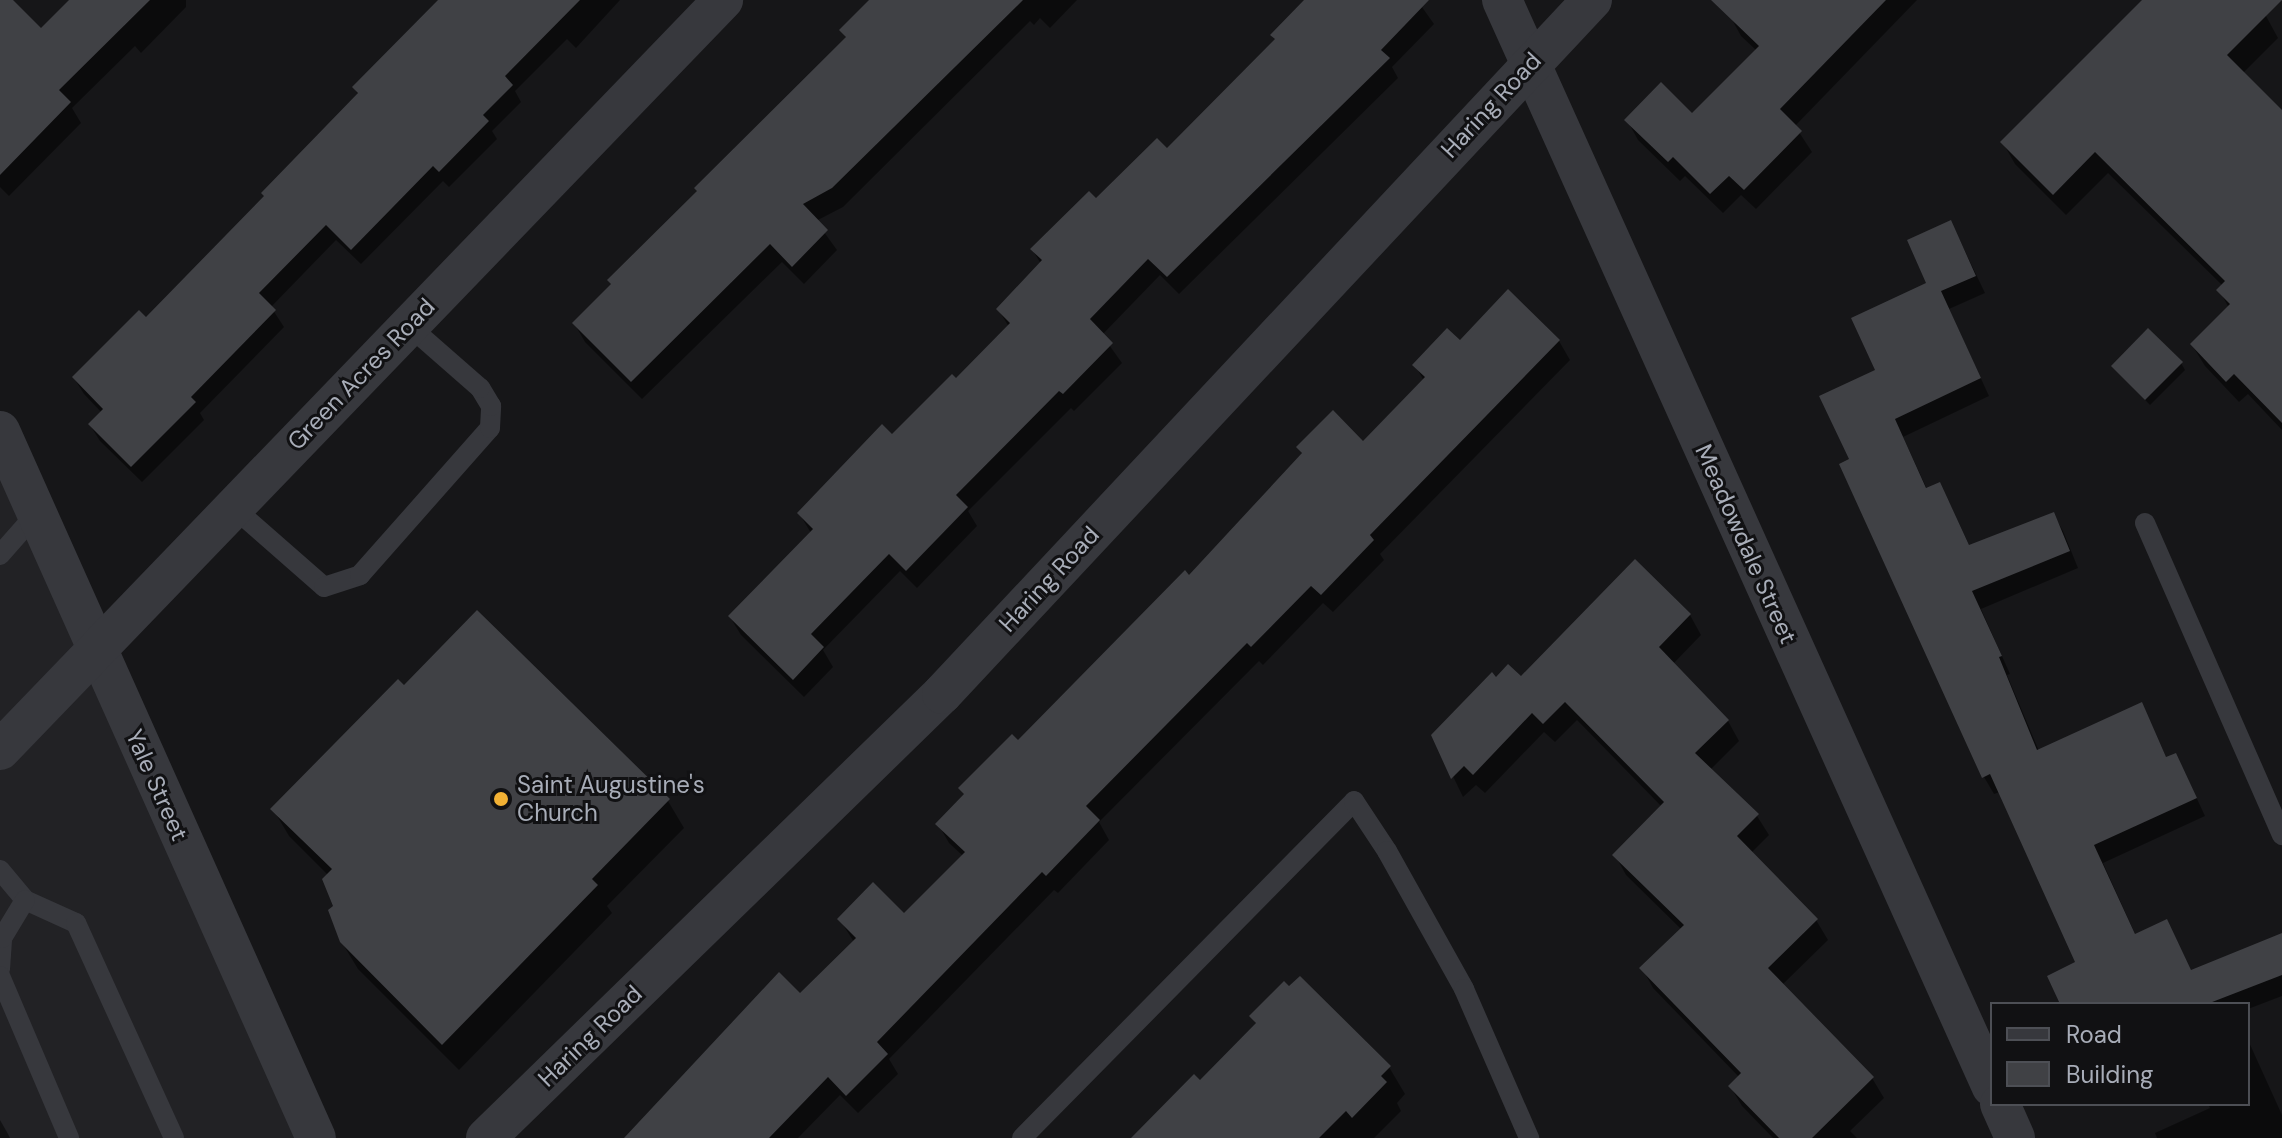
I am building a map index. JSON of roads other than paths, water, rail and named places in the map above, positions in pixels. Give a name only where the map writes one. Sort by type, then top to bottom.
[{"type":"street","name":"Green Acres Road","points":[[0,750],[723,0]]},
{"type":"street","name":"Meadowdale Street","points":[[1502,0],[1990,1083]]},
{"type":"street","name":"Haring Road","points":[[486,1138],[942,694],[1592,0]]},
{"type":"street","name":"Yale Street","points":[[0,431],[316,1138]]},
{"type":"street","points":[[2001,1106],[2015,1138]]},
{"type":"lane","points":[[233,507],[324,587],[360,575],[490,428],[491,406],[480,388],[408,325]]},
{"type":"lane","points":[[0,555],[36,514]]},
{"type":"lane","points":[[2145,523],[2282,835]]},
{"type":"lane","points":[[1022,1138],[1354,801],[1387,851],[1464,989],[1529,1138]]},
{"type":"lane","points":[[0,870],[25,900],[76,923],[174,1138]]},
{"type":"lane","points":[[0,969],[2,938],[25,900]]},
{"type":"lane","points":[[0,976],[69,1138]]},
{"type":"place","name":"Saint Augustine's Church","points":[[501,799]]}]
